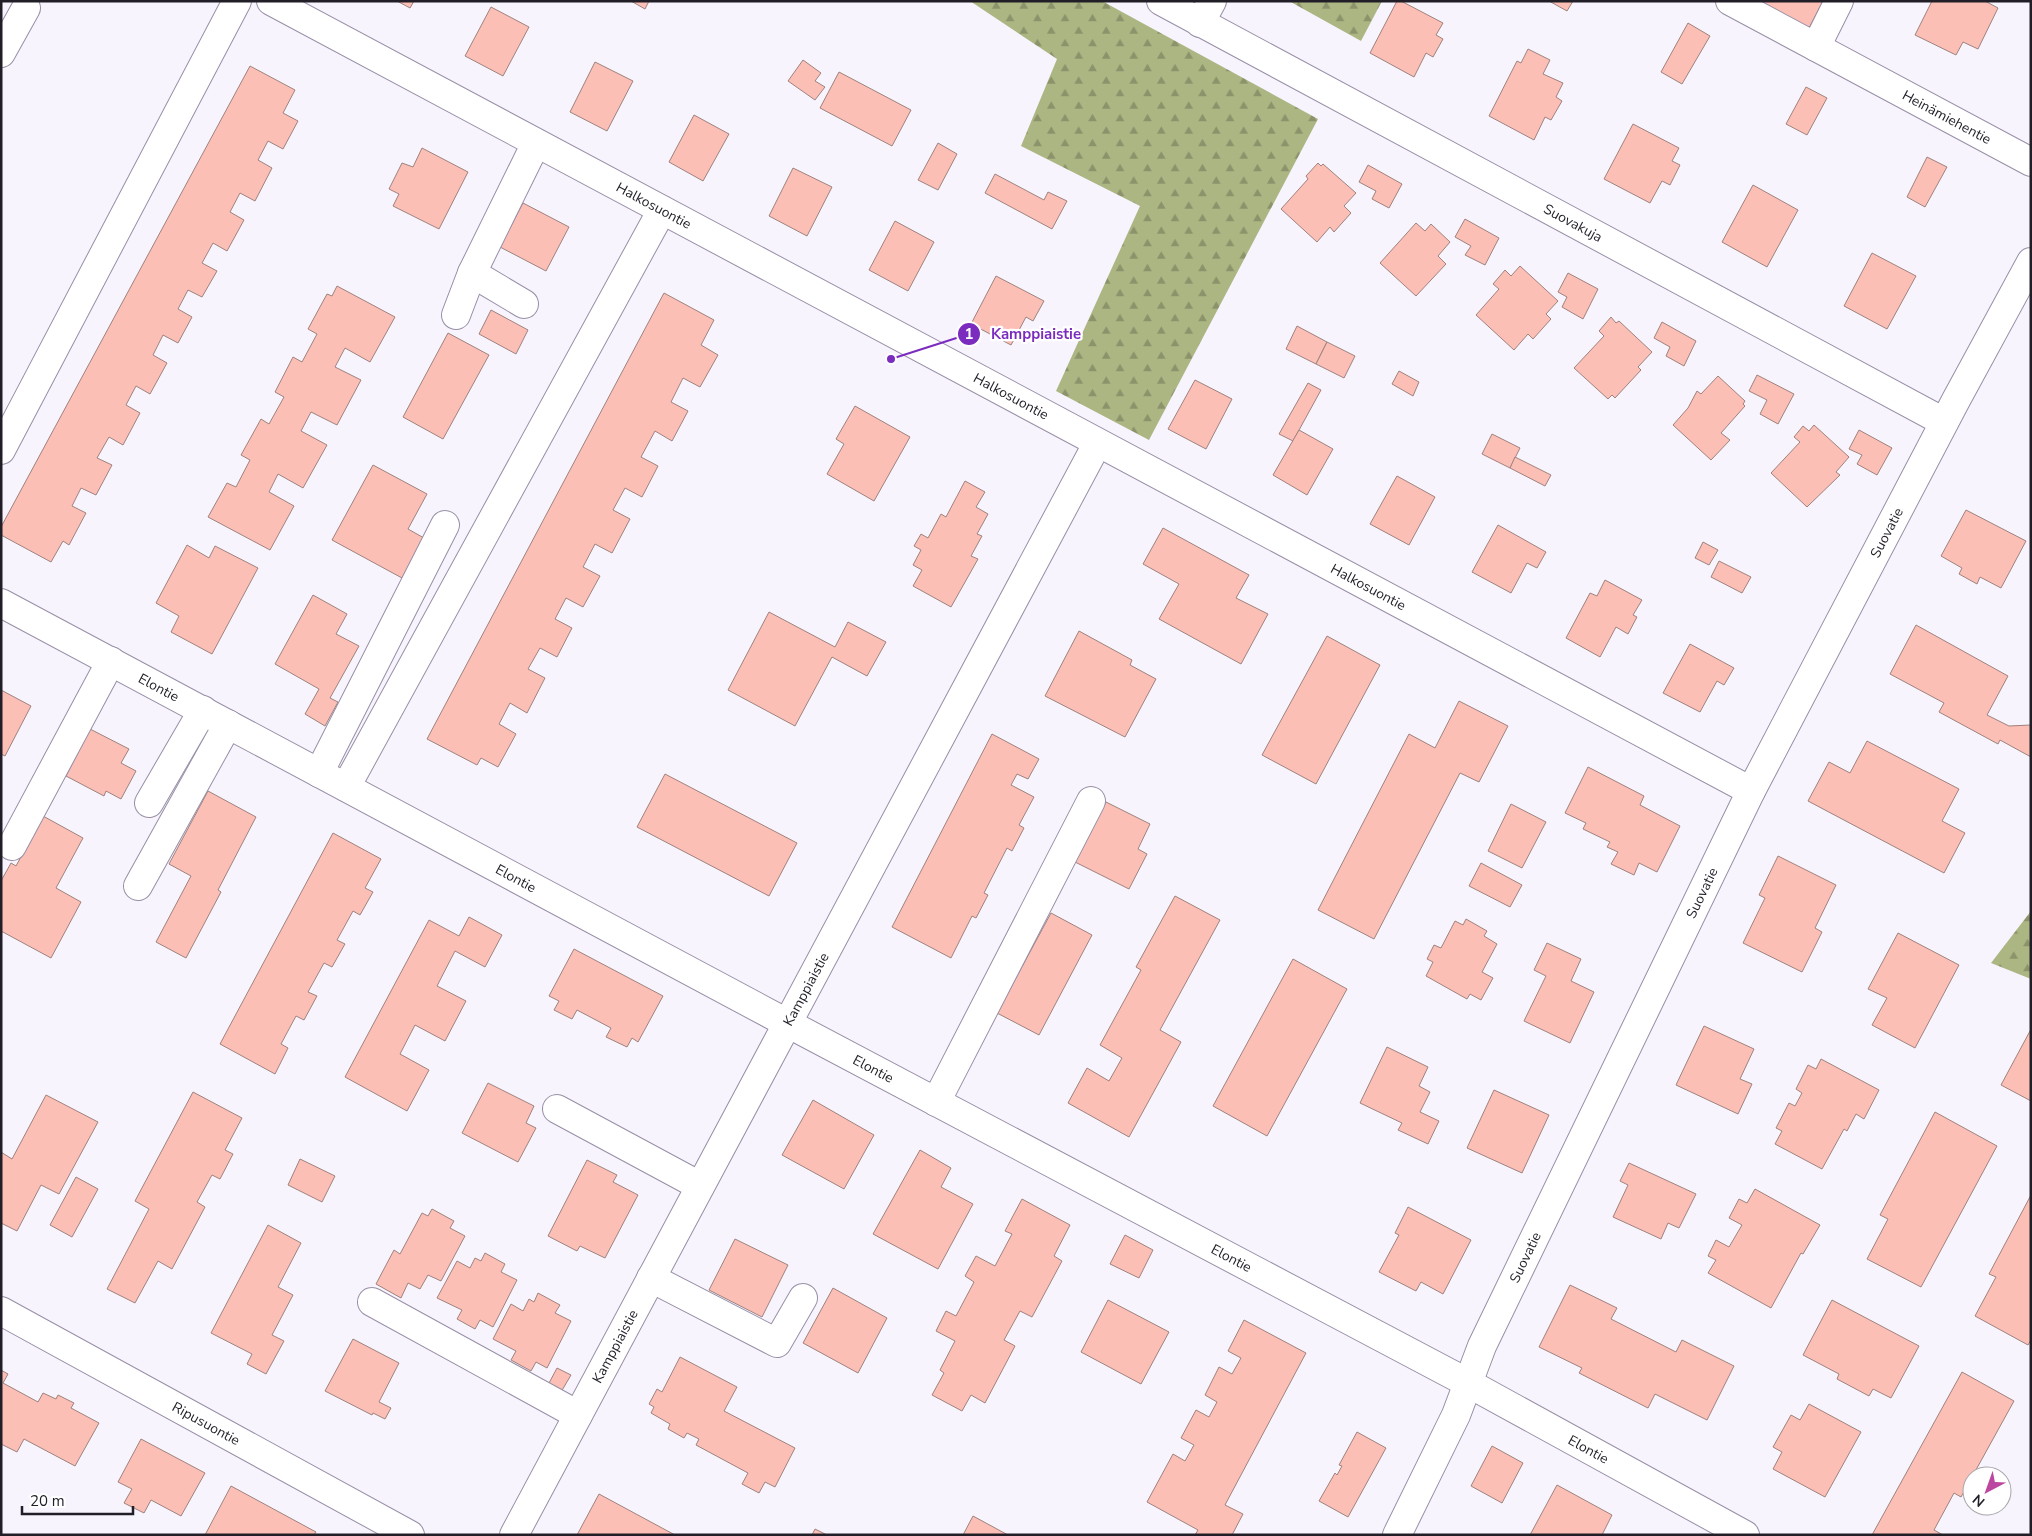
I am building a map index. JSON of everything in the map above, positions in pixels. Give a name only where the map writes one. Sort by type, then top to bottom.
[{"type":"street","points":[[1,450],[237,1]]},
{"type":"street","name":"Halkosuontie","points":[[271,1],[1097,444],[1751,791]]},
{"type":"street","name":"Suovakuja","points":[[1161,1],[1206,12],[1944,422]]},
{"type":"street","name":"Heinämiehentie","points":[[1730,1],[2031,162]]},
{"type":"street","points":[[1816,47],[1839,1]]},
{"type":"street","points":[[1,53],[26,8]]},
{"type":"street","points":[[456,315],[472,274],[536,143]]},
{"type":"street","points":[[346,787],[662,210]]},
{"type":"street","name":"Suovatie","points":[[1397,1535],[1456,1415],[1482,1346],[1751,791],[1944,422],[2031,262]]},
{"type":"street","points":[[472,274],[524,304]]},
{"type":"street","name":"Kamppiaistie","points":[[514,1535],[1097,444]]},
{"type":"street","points":[[319,773],[445,525]]},
{"type":"street","name":"Elontie","points":[[1,603],[787,1023],[1468,1383],[1745,1535]]},
{"type":"street","points":[[12,846],[111,661]]},
{"type":"street","points":[[149,802],[203,710]]},
{"type":"street","points":[[138,886],[228,724]]},
{"type":"street","points":[[936,1102],[1091,801]]},
{"type":"street","points":[[557,1108],[700,1186]]},
{"type":"street","points":[[651,1278],[777,1343],[803,1298]]},
{"type":"street","points":[[372,1302],[578,1415]]},
{"type":"street","name":"Ripusuontie","points":[[1,1311],[410,1535]]},
{"type":"green space","points":[[970,1],[1102,1],[1318,119],[1149,440],[1056,391],[1140,206],[1021,146],[1057,59]]},
{"type":"green space","points":[[1289,1],[1382,1],[1361,41]]},
{"type":"green space","points":[[2031,911],[2031,979],[1991,963]]},
{"type":"building","points":[[397,1],[414,1],[410,8]]},
{"type":"building","points":[[631,1],[649,1],[645,9]]},
{"type":"building","points":[[1397,1],[1401,1],[1443,23],[1436,35],[1443,39],[1433,57],[1426,53],[1414,77],[1370,53]]},
{"type":"building","points":[[1549,1],[1573,1],[1567,11]]},
{"type":"building","points":[[1758,1],[1823,1],[1809,28]]},
{"type":"building","points":[[1932,1],[1985,1],[1998,8],[1978,49],[1963,42],[1956,55],[1915,35]]},
{"type":"building","points":[[491,7],[529,27],[503,76],[465,56]]},
{"type":"building","points":[[1688,23],[1710,36],[1682,84],[1661,72]]},
{"type":"building","points":[[1528,49],[1550,60],[1543,74],[1563,83],[1556,97],[1562,101],[1551,120],[1545,117],[1534,140],[1489,116],[1517,61],[1521,63]]},
{"type":"building","points":[[803,60],[821,73],[815,81],[825,87],[815,100],[788,81]]},
{"type":"building","points":[[595,62],[633,81],[607,131],[570,112]]},
{"type":"building","points":[[250,66],[295,90],[283,113],[298,121],[283,149],[268,141],[258,160],[272,168],[255,201],[240,193],[230,212],[244,220],[227,251],[213,243],[202,263],[217,271],[202,297],[188,290],[178,309],[192,317],[178,343],[163,335],[153,355],[167,363],[150,394],[136,386],[126,405],[140,413],[123,445],[109,437],[97,458],[112,465],[96,495],[81,488],[72,506],[86,513],[69,545],[63,541],[51,562],[1,535],[1,527]]},
{"type":"building","points":[[839,72],[911,110],[892,146],[820,108]]},
{"type":"building","points":[[1806,87],[1827,98],[1807,135],[1786,124]]},
{"type":"building","points":[[694,115],[729,134],[703,181],[669,162]]},
{"type":"building","points":[[1633,124],[1679,148],[1672,161],[1680,165],[1670,185],[1662,181],[1650,203],[1604,179]]},
{"type":"building","points":[[938,143],[957,154],[938,190],[918,180]]},
{"type":"building","points":[[422,148],[468,172],[439,229],[393,206],[399,194],[389,189],[402,163],[413,167]]},
{"type":"building","points":[[1927,157],[1947,167],[1925,207],[1907,197]]},
{"type":"building","points":[[1318,163],[1321,166],[1323,164],[1356,193],[1344,206],[1351,213],[1334,232],[1330,227],[1317,242],[1281,209],[1308,179],[1306,176]]},
{"type":"building","points":[[1368,165],[1402,184],[1389,208],[1372,199],[1376,191],[1359,182]]},
{"type":"building","points":[[793,168],[832,187],[807,236],[769,216]]},
{"type":"building","points":[[995,174],[1044,200],[1048,192],[1067,201],[1052,229],[985,193]]},
{"type":"building","points":[[1753,185],[1798,210],[1767,267],[1722,242]]},
{"type":"building","points":[[523,203],[569,227],[546,271],[500,247]]},
{"type":"building","points":[[1465,219],[1499,238],[1485,265],[1465,255],[1471,246],[1455,237]]},
{"type":"building","points":[[895,221],[934,242],[908,291],[869,270]]},
{"type":"building","points":[[1416,223],[1425,231],[1431,224],[1450,242],[1438,256],[1446,264],[1416,296],[1380,263]]},
{"type":"building","points":[[1872,253],[1916,276],[1887,329],[1844,306]]},
{"type":"building","points":[[1520,266],[1558,301],[1546,314],[1551,319],[1533,339],[1528,334],[1514,350],[1476,315],[1499,289],[1493,284],[1505,270],[1511,276]]},
{"type":"building","points":[[1568,273],[1598,289],[1583,319],[1562,307],[1567,297],[1558,292]]},
{"type":"building","points":[[996,276],[1044,301],[1033,321],[1026,317],[1011,345],[971,324]]},
{"type":"building","points":[[337,286],[395,317],[370,362],[345,348],[335,367],[361,380],[337,425],[311,412],[301,431],[327,445],[303,488],[278,474],[269,492],[294,506],[270,550],[208,517],[227,483],[236,487],[250,460],[241,455],[261,419],[269,424],[284,397],[275,392],[293,357],[302,362],[317,334],[308,329],[327,294],[332,296]]},
{"type":"building","points":[[664,293],[714,320],[701,345],[718,355],[700,387],[683,378],[671,402],[688,411],[672,441],[655,431],[641,457],[658,466],[642,497],[625,488],[613,510],[630,519],[612,553],[595,544],[583,567],[600,576],[583,607],[566,598],[555,619],[572,628],[557,657],[540,648],[528,669],[545,678],[527,713],[510,703],[499,724],[516,734],[498,767],[481,758],[477,765],[427,739]]},
{"type":"building","points":[[491,310],[528,330],[516,354],[479,334]]},
{"type":"building","points":[[1611,317],[1616,323],[1619,321],[1652,352],[1638,367],[1641,370],[1615,398],[1612,395],[1608,399],[1574,368],[1604,336],[1599,331]]},
{"type":"building","points":[[1662,322],[1696,341],[1684,366],[1666,356],[1670,347],[1654,338]]},
{"type":"building","points":[[1297,326],[1327,342],[1316,364],[1286,349]]},
{"type":"building","points":[[448,333],[489,355],[443,439],[403,417]]},
{"type":"building","points":[[1327,342],[1355,356],[1344,378],[1316,364]]},
{"type":"building","points":[[1399,371],[1419,382],[1413,396],[1392,384]]},
{"type":"building","points":[[1757,375],[1794,394],[1778,424],[1760,414],[1767,400],[1749,391]]},
{"type":"building","points":[[1718,376],[1745,401],[1743,404],[1745,406],[1721,433],[1730,440],[1711,460],[1673,425],[1688,408],[1697,391],[1701,394]]},
{"type":"building","points":[[1195,380],[1232,399],[1206,449],[1168,429]]},
{"type":"building","points":[[1308,383],[1321,390],[1293,441],[1279,434]]},
{"type":"building","points":[[855,406],[910,437],[874,501],[827,474],[844,444],[836,439]]},
{"type":"building","points":[[1814,425],[1849,457],[1836,472],[1840,475],[1807,507],[1771,473],[1800,442],[1794,437],[1803,426],[1809,431]]},
{"type":"building","points":[[1299,430],[1333,449],[1307,495],[1273,475]]},
{"type":"building","points":[[1859,430],[1892,448],[1877,475],[1857,464],[1862,455],[1849,449]]},
{"type":"building","points":[[1492,434],[1520,448],[1510,468],[1482,454]]},
{"type":"building","points":[[1515,457],[1551,475],[1545,486],[1510,468]]},
{"type":"building","points":[[373,465],[427,494],[408,529],[424,538],[402,578],[332,540]]},
{"type":"building","points":[[1397,476],[1435,497],[1409,545],[1370,524]]},
{"type":"building","points":[[965,481],[985,492],[976,507],[988,514],[977,534],[982,536],[971,556],[978,559],[951,607],[913,586],[922,570],[913,565],[921,550],[914,546],[921,534],[928,538],[941,514],[946,517]]},
{"type":"building","points":[[1966,510],[2026,541],[2001,588],[1980,577],[1977,584],[1959,574],[1962,568],[1941,556]]},
{"type":"building","points":[[1498,525],[1546,552],[1537,568],[1527,563],[1511,593],[1472,572]]},
{"type":"building","points":[[1163,528],[1249,575],[1236,598],[1268,614],[1241,664],[1159,619],[1179,584],[1143,564]]},
{"type":"building","points":[[1703,542],[1718,550],[1709,565],[1695,558]]},
{"type":"building","points":[[187,545],[209,558],[215,546],[258,568],[212,654],[171,632],[179,616],[156,603]]},
{"type":"building","points":[[1719,561],[1751,577],[1742,593],[1711,577]]},
{"type":"building","points":[[1605,580],[1642,600],[1633,615],[1637,617],[1628,634],[1616,627],[1600,657],[1566,638],[1590,593],[1597,596]]},
{"type":"building","points":[[313,595],[347,614],[336,634],[359,646],[330,698],[338,702],[325,726],[305,714],[319,689],[275,664]]},
{"type":"building","points":[[769,612],[835,647],[848,622],[886,642],[867,676],[832,657],[795,726],[728,690]]},
{"type":"building","points":[[1916,625],[2008,676],[1987,715],[2009,726],[2031,725],[2031,757],[2000,740],[1998,744],[1939,712],[1944,703],[1890,674]]},
{"type":"building","points":[[1079,631],[1132,660],[1130,665],[1156,679],[1125,737],[1045,696]]},
{"type":"building","points":[[1327,636],[1380,665],[1316,784],[1262,755]]},
{"type":"building","points":[[1690,644],[1734,668],[1724,685],[1717,681],[1700,712],[1663,693]]},
{"type":"building","points":[[1,690],[31,706],[5,756],[1,754]]},
{"type":"building","points":[[1459,701],[1508,726],[1479,782],[1460,773],[1374,939],[1318,910],[1409,734],[1435,748]]},
{"type":"building","points":[[90,729],[129,749],[121,763],[136,771],[121,799],[106,791],[104,796],[66,776]]},
{"type":"building","points":[[992,734],[1039,759],[1028,779],[1017,774],[1011,785],[1034,797],[1019,825],[1024,828],[1012,851],[1007,848],[984,893],[988,895],[976,918],[972,916],[951,958],[892,927]]},
{"type":"building","points":[[1867,741],[1959,789],[1942,821],[1965,833],[1944,873],[1808,801],[1829,762],[1850,773]]},
{"type":"building","points":[[1588,767],[1644,796],[1640,805],[1680,826],[1657,872],[1639,863],[1634,875],[1611,864],[1618,852],[1607,847],[1610,842],[1583,829],[1586,823],[1565,813]]},
{"type":"building","points":[[665,774],[797,843],[769,896],[637,827]]},
{"type":"building","points":[[208,791],[256,817],[218,890],[221,892],[186,958],[156,942],[191,876],[169,864]]},
{"type":"building","points":[[1106,802],[1150,824],[1138,849],[1147,854],[1129,889],[1075,862]]},
{"type":"building","points":[[1511,804],[1546,822],[1522,868],[1488,851]]},
{"type":"building","points":[[43,816],[83,838],[56,888],[81,902],[51,958],[1,931],[1,881],[11,863],[16,866]]},
{"type":"building","points":[[333,833],[381,859],[365,888],[373,892],[360,915],[353,911],[337,940],[345,944],[332,967],[324,963],[308,992],[317,996],[304,1020],[296,1016],[281,1044],[288,1048],[275,1074],[220,1044]]},
{"type":"building","points":[[1778,856],[1836,885],[1815,928],[1822,932],[1802,972],[1743,943],[1765,898],[1759,895]]},
{"type":"building","points":[[1481,863],[1522,885],[1510,907],[1469,886]]},
{"type":"building","points":[[1175,896],[1220,920],[1160,1030],[1181,1042],[1129,1137],[1068,1103],[1087,1068],[1109,1081],[1122,1058],[1100,1045],[1141,970],[1136,967]]},
{"type":"building","points":[[1051,913],[1092,935],[1039,1035],[997,1013]]},
{"type":"building","points":[[469,917],[502,935],[485,967],[455,951],[437,986],[466,1001],[445,1041],[415,1025],[400,1054],[429,1070],[407,1111],[345,1077],[429,920],[459,936]]},
{"type":"building","points":[[1466,919],[1487,931],[1484,936],[1497,944],[1482,972],[1493,978],[1481,1000],[1470,994],[1467,999],[1426,976],[1433,962],[1427,959],[1434,945],[1441,948],[1455,921],[1463,925]]},
{"type":"building","points":[[1898,933],[1959,965],[1915,1048],[1872,1025],[1887,998],[1868,989]]},
{"type":"building","points":[[1547,943],[1581,959],[1571,981],[1594,992],[1570,1043],[1524,1021],[1546,976],[1534,970]]},
{"type":"building","points":[[574,949],[663,996],[638,1042],[632,1038],[627,1047],[606,1037],[611,1028],[577,1010],[572,1019],[554,1010],[559,1001],[549,996]]},
{"type":"building","points":[[1293,959],[1347,989],[1267,1136],[1213,1106]]},
{"type":"building","points":[[1704,1026],[1754,1049],[1740,1079],[1752,1084],[1738,1114],[1676,1085]]},
{"type":"building","points":[[2031,1031],[2031,1101],[2001,1085]]},
{"type":"building","points":[[1387,1047],[1428,1067],[1419,1086],[1430,1092],[1420,1112],[1439,1121],[1428,1144],[1398,1130],[1402,1123],[1360,1103]]},
{"type":"building","points":[[1821,1059],[1879,1090],[1864,1119],[1856,1114],[1847,1131],[1844,1129],[1822,1169],[1775,1144],[1782,1131],[1776,1128],[1789,1103],[1795,1106],[1802,1093],[1796,1089],[1808,1065],[1816,1069]]},
{"type":"building","points":[[488,1083],[534,1106],[526,1123],[536,1128],[518,1162],[462,1133]]},
{"type":"building","points":[[1494,1090],[1549,1115],[1522,1173],[1467,1148]]},
{"type":"building","points":[[193,1092],[242,1118],[225,1150],[233,1154],[220,1179],[212,1175],[197,1202],[205,1207],[172,1269],[158,1261],[135,1303],[107,1289],[149,1209],[135,1201]]},
{"type":"building","points":[[46,1095],[98,1122],[59,1194],[41,1185],[17,1231],[1,1223],[1,1152],[12,1159]]},
{"type":"building","points":[[813,1100],[874,1135],[844,1189],[782,1155]]},
{"type":"building","points":[[1935,1112],[1997,1146],[1921,1287],[1867,1259],[1888,1219],[1880,1215]]},
{"type":"building","points":[[920,1150],[951,1168],[941,1187],[973,1204],[938,1269],[873,1234]]},
{"type":"building","points":[[300,1159],[335,1176],[322,1202],[288,1185]]},
{"type":"building","points":[[587,1160],[617,1175],[613,1182],[638,1195],[605,1258],[580,1246],[577,1251],[548,1236]]},
{"type":"building","points":[[1629,1163],[1696,1194],[1679,1228],[1668,1223],[1661,1239],[1613,1217],[1628,1185],[1620,1181]]},
{"type":"building","points":[[76,1177],[98,1189],[72,1237],[50,1225]]},
{"type":"building","points":[[1755,1189],[1820,1225],[1803,1254],[1801,1253],[1771,1308],[1708,1273],[1716,1260],[1708,1256],[1716,1240],[1729,1247],[1742,1225],[1729,1218],[1739,1199],[1747,1203]]},
{"type":"building","points":[[2031,1195],[2031,1340],[2028,1345],[1975,1316],[1996,1277],[1989,1274]]},
{"type":"building","points":[[1022,1199],[1070,1225],[1054,1256],[1062,1261],[1032,1317],[1020,1311],[1004,1340],[1015,1346],[985,1403],[971,1395],[962,1411],[932,1395],[944,1373],[940,1370],[955,1341],[936,1331],[946,1311],[956,1316],[974,1282],[965,1276],[976,1256],[995,1266],[1012,1234],[1005,1231]]},
{"type":"building","points":[[1408,1207],[1471,1240],[1443,1294],[1421,1282],[1416,1291],[1379,1272],[1399,1235],[1395,1233]]},
{"type":"building","points":[[432,1209],[454,1221],[450,1228],[465,1236],[441,1281],[428,1275],[420,1289],[408,1283],[401,1298],[376,1284],[394,1250],[400,1254],[422,1213],[428,1216]]},
{"type":"building","points":[[268,1225],[301,1243],[278,1287],[293,1295],[272,1335],[284,1341],[266,1374],[247,1364],[252,1354],[211,1333]]},
{"type":"building","points":[[1125,1235],[1153,1250],[1139,1278],[1110,1264]]},
{"type":"building","points":[[735,1239],[788,1265],[762,1317],[709,1290]]},
{"type":"building","points":[[485,1253],[505,1264],[501,1272],[517,1280],[493,1327],[480,1320],[475,1329],[457,1319],[462,1310],[437,1298],[457,1261],[470,1268],[475,1258],[481,1261]]},
{"type":"building","points":[[1570,1285],[1617,1308],[1611,1319],[1676,1352],[1682,1340],[1734,1366],[1707,1420],[1655,1394],[1648,1408],[1579,1373],[1582,1368],[1539,1347]]},
{"type":"building","points":[[833,1288],[887,1318],[858,1373],[803,1343]]},
{"type":"building","points":[[538,1293],[560,1305],[555,1313],[571,1321],[547,1368],[536,1362],[531,1371],[511,1360],[516,1351],[493,1339],[511,1304],[523,1311],[529,1299],[534,1302]]},
{"type":"building","points":[[1108,1300],[1169,1332],[1141,1384],[1081,1352]]},
{"type":"building","points":[[1832,1300],[1919,1346],[1891,1398],[1873,1389],[1869,1396],[1837,1379],[1839,1374],[1803,1355]]},
{"type":"building","points":[[1244,1320],[1306,1353],[1225,1505],[1243,1514],[1232,1535],[1195,1535],[1198,1530],[1147,1502],[1173,1454],[1185,1461],[1194,1445],[1181,1438],[1196,1410],[1209,1417],[1217,1402],[1205,1395],[1219,1367],[1232,1374],[1241,1358],[1228,1351]]},
{"type":"building","points":[[353,1339],[399,1363],[379,1402],[391,1408],[385,1419],[373,1413],[372,1415],[325,1391]]},
{"type":"building","points":[[680,1357],[737,1387],[724,1411],[795,1448],[775,1487],[765,1482],[759,1493],[742,1484],[748,1473],[696,1445],[699,1439],[687,1433],[684,1438],[668,1429],[670,1424],[651,1413],[654,1407],[649,1404],[657,1389],[662,1392]]},
{"type":"building","points":[[557,1368],[571,1375],[561,1392],[548,1385]]},
{"type":"building","points":[[1,1370],[8,1374],[3,1383],[38,1402],[43,1393],[56,1399],[58,1395],[74,1403],[71,1408],[99,1423],[75,1466],[24,1439],[17,1452],[1,1444]]},
{"type":"building","points":[[1962,1372],[2014,1401],[1978,1466],[1962,1466],[1962,1495],[1961,1497],[1954,1493],[1934,1530],[1943,1535],[1872,1535]]},
{"type":"building","points":[[1809,1404],[1861,1432],[1825,1497],[1773,1469],[1782,1452],[1773,1447],[1791,1415],[1800,1420]]},
{"type":"building","points":[[1357,1432],[1386,1448],[1348,1517],[1319,1501],[1335,1473],[1337,1475],[1342,1466],[1339,1465]]},
{"type":"building","points":[[141,1439],[205,1473],[181,1516],[151,1500],[144,1513],[124,1503],[132,1489],[118,1482]]},
{"type":"building","points":[[1492,1446],[1523,1463],[1502,1503],[1471,1486]]},
{"type":"building","points":[[1557,1485],[1612,1515],[1602,1535],[1530,1535]]},
{"type":"building","points":[[231,1486],[316,1532],[314,1535],[205,1535]]},
{"type":"building","points":[[599,1494],[675,1535],[577,1535]]},
{"type":"building","points":[[973,1516],[1008,1535],[963,1535]]},
{"type":"building","points":[[815,1529],[827,1535],[812,1535]]},
{"type":"place","name":"Kamppiaistie","points":[[891,359]]}]
